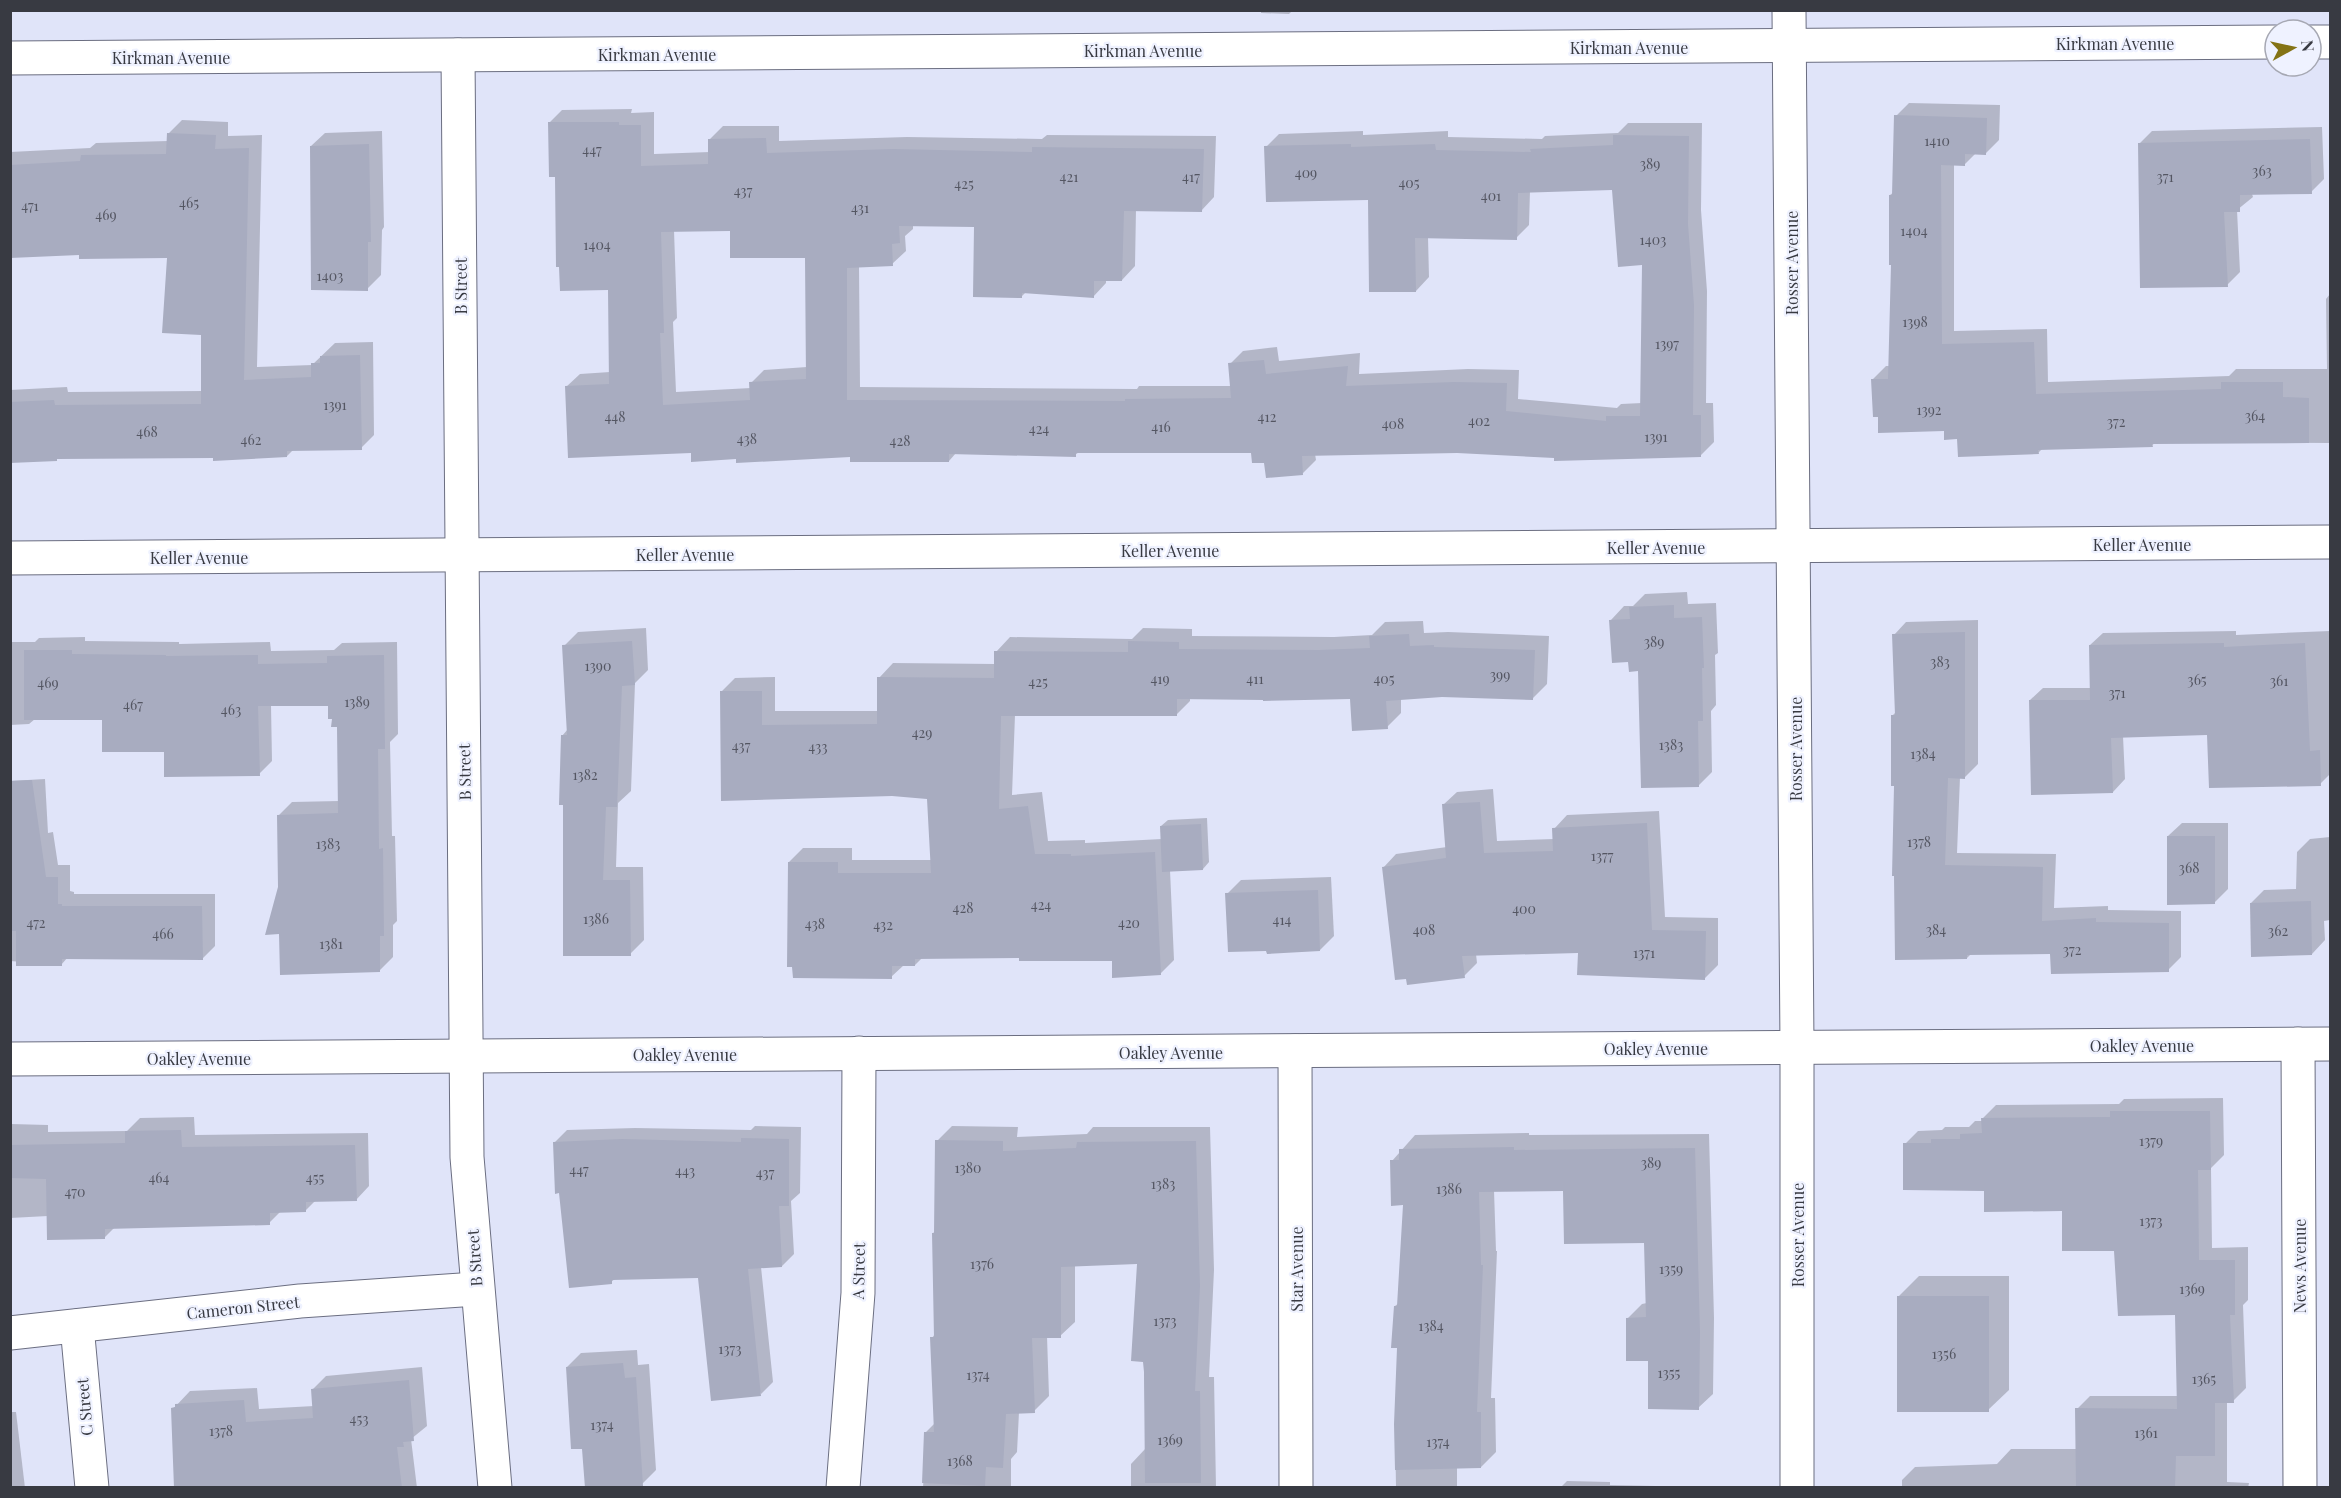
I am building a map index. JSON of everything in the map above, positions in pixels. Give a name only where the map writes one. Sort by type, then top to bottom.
[{"type":"street","name":"Rosser Avenue","points":[[1789,10],[1797,1047],[1797,1488]]},
{"type":"street","name":"Kirkman Avenue","points":[[10,58],[2263,42]]},
{"type":"street","name":"B Street","points":[[458,55],[467,1157],[476,1289],[495,1488]]},
{"type":"street","name":"Keller Avenue","points":[[10,558],[2331,542]]},
{"type":"street","name":"News Avenue","points":[[2298,1044],[2300,1488]]},
{"type":"street","name":"Oakley Avenue","points":[[10,1059],[2331,1044]]},
{"type":"street","name":"Star Avenue","points":[[1295,1051],[1296,1488]]},
{"type":"street","name":"A Street","points":[[843,1488],[858,1293],[859,1053]]},
{"type":"street","name":"Cameron Street","points":[[10,1333],[300,1301],[476,1289]]},
{"type":"street","name":"C Street","points":[[77,1326],[92,1488]]},
{"type":"building","points":[[1894,115],[1987,118],[1986,155],[1965,154],[1965,166],[1941,165],[1942,344],[2034,342],[2036,394],[2221,389],[2221,382],[2283,382],[2283,397],[2309,398],[2309,443],[2152,444],[2153,447],[2038,450],[2039,454],[1958,457],[1957,439],[1944,440],[1944,431],[1878,433],[1878,417],[1873,417],[1871,379],[1888,379],[1891,265],[1889,265],[1889,195],[1892,195]]},
{"type":"building","points":[[548,122],[619,122],[619,125],[641,125],[641,166],[708,164],[708,139],[766,138],[767,153],[893,149],[1032,152],[1032,147],[1204,149],[1202,212],[1124,211],[1122,281],[1094,281],[1094,298],[1022,293],[1022,298],[973,297],[974,227],[899,226],[900,243],[892,244],[893,266],[847,268],[847,400],[1125,401],[1125,399],[1231,398],[1228,363],[1264,360],[1266,374],[1348,366],[1346,386],[1454,382],[1507,383],[1506,411],[1606,421],[1606,416],[1640,416],[1642,265],[1618,267],[1612,190],[1518,193],[1517,240],[1415,238],[1416,292],[1369,292],[1368,200],[1266,202],[1264,146],[1351,144],[1351,147],[1435,144],[1436,150],[1531,152],[1530,149],[1613,145],[1613,135],[1689,136],[1688,224],[1694,305],[1693,415],[1701,415],[1701,457],[1554,461],[1554,458],[1457,453],[1302,456],[1303,475],[1266,478],[1264,463],[1252,463],[1251,453],[1076,453],[1076,457],[949,454],[949,462],[850,462],[850,457],[736,463],[736,459],[691,462],[691,453],[568,458],[565,386],[609,384],[608,290],[560,291],[559,267],[556,267],[555,177],[549,177]],"holes":[[[730,231],[730,258],[805,258],[806,379],[749,382],[750,400],[663,405],[660,333],[664,333],[661,232]]]},
{"type":"building","points":[[167,133],[216,135],[215,149],[249,148],[244,380],[311,377],[311,363],[320,363],[320,356],[360,355],[362,450],[287,451],[287,457],[213,461],[213,458],[57,459],[57,461],[10,463],[10,402],[54,400],[55,405],[201,404],[201,335],[162,333],[167,258],[79,259],[79,255],[10,258],[10,165],[80,161],[81,155],[166,154]]},
{"type":"building","points":[[2310,139],[2312,194],[2240,195],[2240,212],[2224,212],[2228,287],[2140,288],[2138,143]]},
{"type":"building","points":[[369,144],[371,242],[368,242],[368,291],[311,290],[310,146]]},
{"type":"building","points":[[1674,605],[1674,618],[1702,617],[1704,668],[1702,668],[1703,721],[1698,721],[1699,787],[1641,788],[1638,671],[1629,672],[1628,662],[1612,663],[1609,620],[1630,619],[1629,607]]},
{"type":"building","points":[[1965,632],[1965,779],[1948,778],[1945,865],[2043,867],[2042,921],[2096,918],[2096,922],[2169,923],[2169,972],[2051,974],[2050,954],[1967,955],[1967,959],[1895,960],[1894,876],[1892,876],[1894,786],[1891,786],[1891,715],[1895,715],[1892,634]]},
{"type":"building","points":[[1409,634],[1410,646],[1535,650],[1533,700],[1442,697],[1386,701],[1388,729],[1352,731],[1350,699],[1263,701],[1177,699],[1177,716],[1001,716],[999,809],[1028,806],[1035,854],[1071,854],[1071,856],[1155,852],[1161,975],[1112,978],[1112,961],[1019,961],[1019,958],[915,959],[915,966],[892,966],[892,979],[793,978],[792,967],[787,967],[788,862],[838,862],[838,873],[931,873],[927,799],[892,796],[721,801],[720,691],[762,691],[762,725],[877,724],[877,677],[994,678],[994,651],[1128,652],[1128,641],[1179,642],[1179,649],[1370,648],[1369,636]]},
{"type":"building","points":[[632,641],[635,685],[622,686],[617,807],[606,807],[603,880],[630,880],[631,956],[563,956],[563,805],[559,805],[561,735],[567,735],[562,645]]},
{"type":"building","points":[[2224,643],[2224,647],[2305,643],[2310,751],[2320,750],[2321,786],[2209,788],[2207,735],[2111,738],[2113,793],[2031,795],[2029,700],[2090,700],[2089,645]]},
{"type":"building","points":[[24,650],[72,650],[72,654],[258,655],[258,664],[327,663],[327,656],[384,655],[385,749],[378,749],[379,849],[383,848],[384,936],[380,936],[380,972],[280,975],[279,934],[265,935],[278,887],[277,815],[338,813],[337,727],[331,727],[332,719],[328,719],[328,706],[258,706],[260,776],[164,777],[164,752],[102,752],[102,720],[24,720]]},
{"type":"building","points":[[32,780],[46,877],[58,877],[58,904],[62,906],[202,906],[203,960],[62,959],[62,966],[16,966],[16,931],[10,931],[10,781]]},
{"type":"building","points":[[1480,802],[1484,853],[1553,851],[1552,828],[1647,823],[1652,930],[1706,931],[1705,980],[1577,975],[1578,953],[1462,956],[1465,978],[1407,985],[1406,979],[1395,980],[1382,867],[1446,858],[1442,804]]},
{"type":"building","points":[[1201,824],[1203,870],[1162,872],[1160,826]]},
{"type":"building","points":[[2167,836],[2215,836],[2215,904],[2167,905]]},
{"type":"building","points":[[1318,890],[1320,951],[1267,954],[1266,951],[1228,952],[1225,893]]},
{"type":"building","points":[[2311,901],[2312,955],[2251,957],[2250,903]]},
{"type":"building","points":[[2110,1111],[2210,1111],[2211,1170],[2198,1170],[2199,1260],[2235,1260],[2235,1315],[2230,1315],[2234,1403],[2215,1403],[2215,1456],[2176,1456],[2175,1487],[2076,1487],[2075,1408],[2177,1409],[2175,1315],[2118,1316],[2114,1251],[2062,1251],[2062,1211],[1984,1212],[1984,1191],[1903,1190],[1903,1143],[1931,1143],[1931,1139],[1960,1139],[1960,1134],[1982,1133],[1981,1118],[2110,1117]]},
{"type":"building","points":[[181,1130],[182,1147],[355,1145],[357,1201],[306,1202],[306,1212],[270,1213],[270,1225],[105,1229],[105,1239],[47,1240],[46,1179],[10,1178],[10,1145],[125,1143],[125,1131]]},
{"type":"building","points":[[741,1138],[789,1139],[789,1206],[779,1206],[782,1267],[748,1269],[761,1396],[711,1401],[698,1278],[612,1280],[612,1284],[569,1288],[559,1193],[555,1194],[553,1142],[622,1139],[741,1142]]},
{"type":"building","points":[[935,1140],[1003,1141],[1003,1151],[1076,1148],[1077,1142],[1196,1141],[1200,1286],[1195,1391],[1200,1391],[1201,1483],[1145,1483],[1143,1362],[1131,1361],[1137,1264],[1061,1267],[1061,1338],[1032,1338],[1035,1413],[1006,1414],[1003,1468],[986,1467],[985,1486],[922,1483],[924,1432],[934,1432],[930,1337],[934,1337],[932,1233],[934,1233]]},
{"type":"building","points":[[1514,1147],[1514,1150],[1695,1148],[1700,1333],[1699,1410],[1648,1409],[1648,1361],[1626,1361],[1626,1318],[1646,1317],[1644,1243],[1564,1244],[1563,1191],[1479,1192],[1481,1265],[1483,1265],[1477,1412],[1481,1412],[1481,1468],[1395,1470],[1397,1348],[1391,1348],[1394,1306],[1397,1306],[1403,1205],[1391,1206],[1390,1160],[1399,1160],[1399,1149]]},
{"type":"building","points":[[1897,1296],[1989,1296],[1989,1412],[1897,1412]]},
{"type":"building","points":[[623,1363],[625,1378],[636,1377],[643,1486],[585,1488],[582,1449],[571,1449],[566,1367]]},
{"type":"building","points":[[409,1380],[414,1441],[403,1442],[404,1447],[397,1447],[402,1488],[174,1488],[171,1408],[175,1407],[175,1404],[244,1400],[246,1422],[313,1418],[311,1389]]}]
